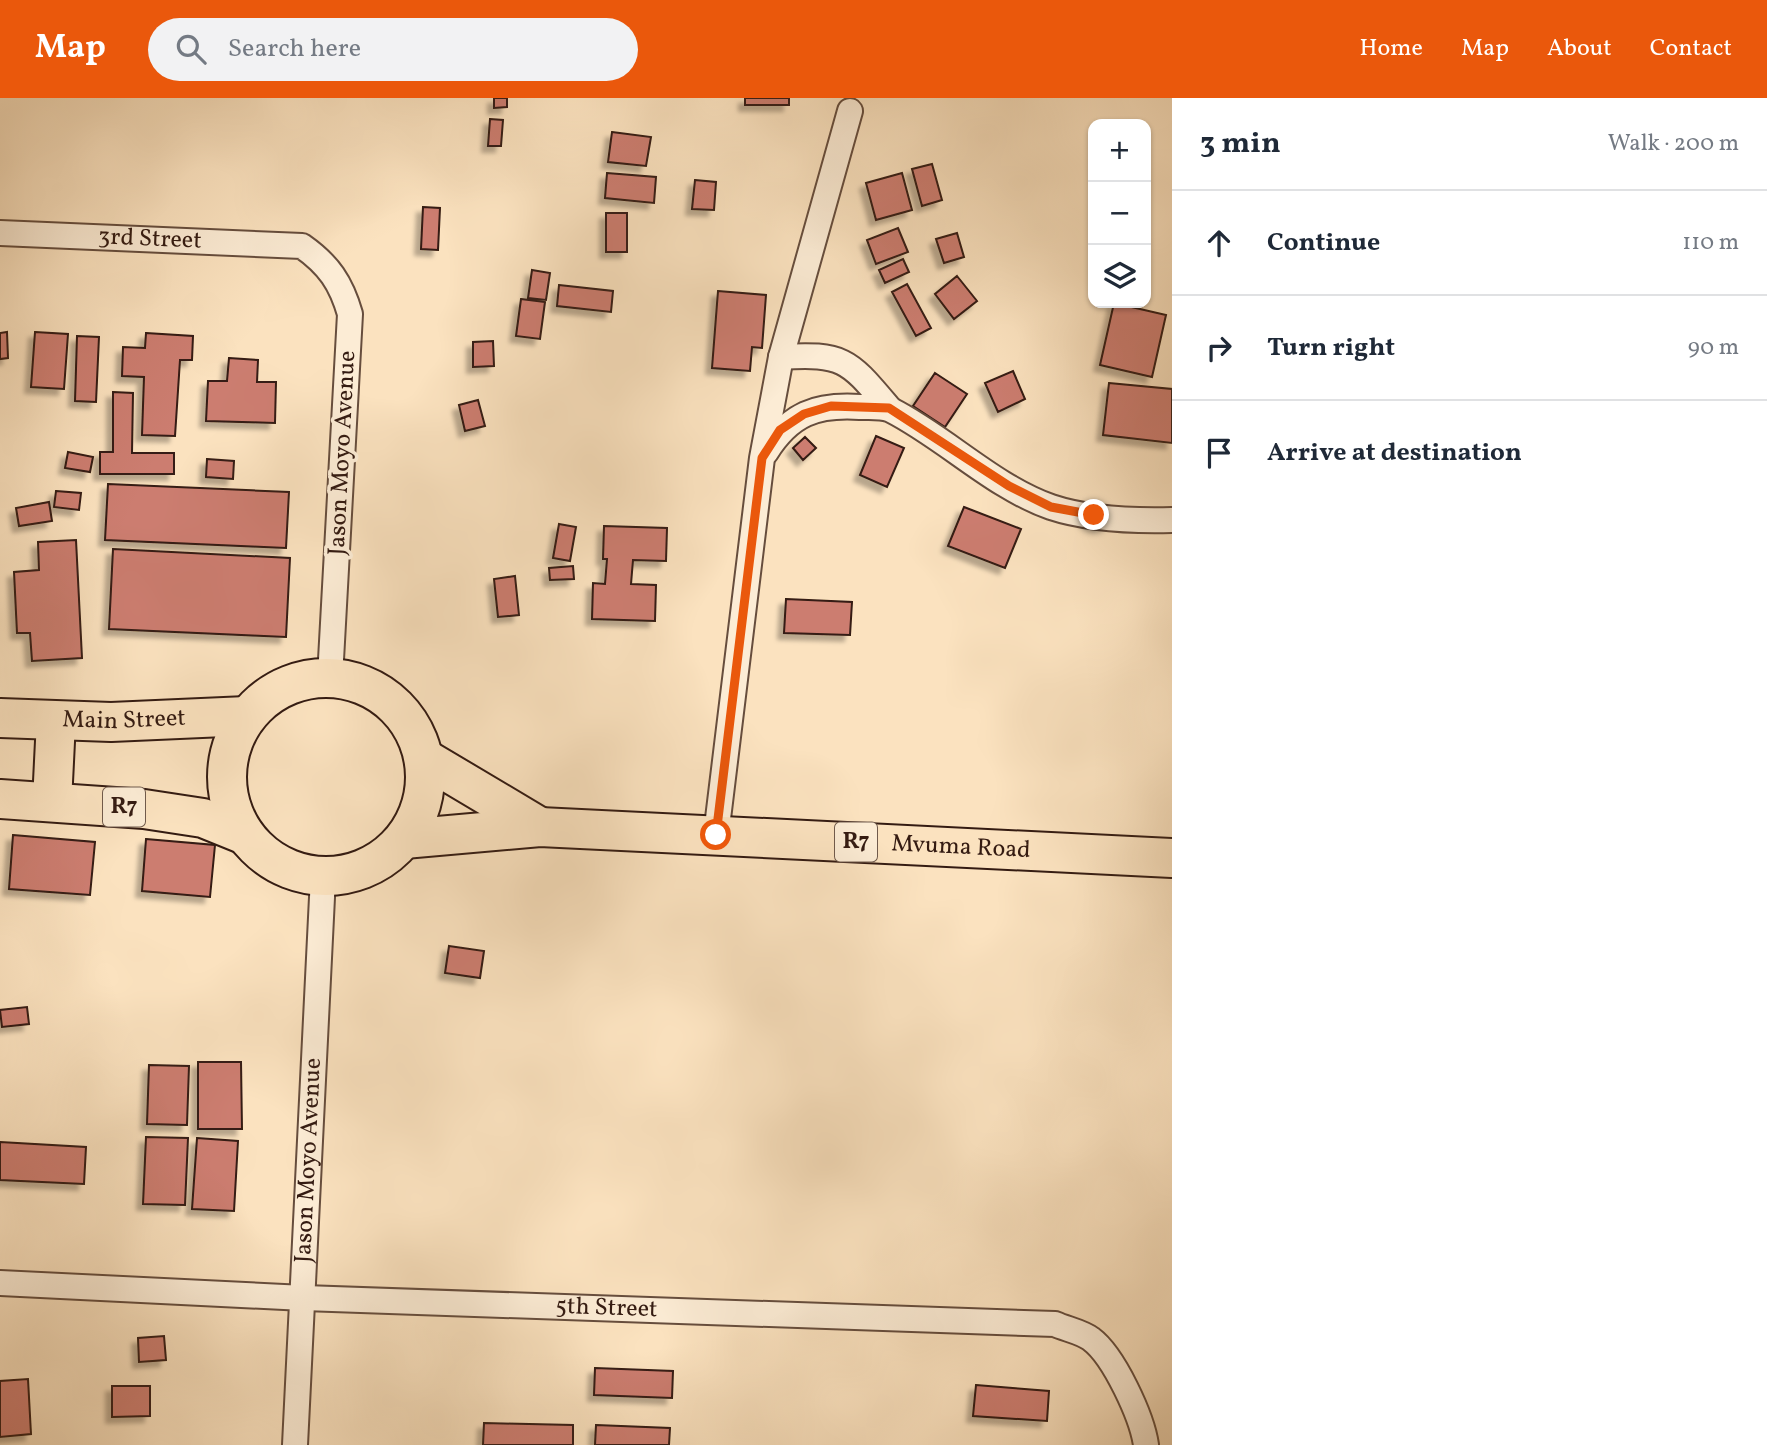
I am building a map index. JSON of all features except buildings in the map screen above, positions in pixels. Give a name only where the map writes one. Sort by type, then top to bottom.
[{"type":"highway","name":"R7","points":[[330,678],[363,684],[391,701],[413,727],[424,758],[426,787],[419,814],[404,839],[382,860],[353,873],[323,877],[293,871],[266,857],[245,835],[230,806],[226,775],[232,744],[247,716],[270,694],[299,681],[330,678]]},
{"type":"highway","name":"Main Street","points":[[0,718],[111,722],[247,716]]},
{"type":"highway","points":[[52,802],[56,721]]},
{"type":"highway","name":"Mvuma Road","points":[[424,758],[540,827]]},
{"type":"highway","name":"R7","points":[[0,799],[144,809],[203,818],[245,835]]},
{"type":"highway","name":"Mvuma Road","points":[[404,839],[540,827],[1172,858]]},
{"type":"street","points":[[716,835],[762,458],[781,357],[850,111]]},
{"type":"street","name":"3rd Street","points":[[0,233],[302,246]]},
{"type":"street","name":"Jason Moyo Avenue","points":[[302,246],[323,261],[342,286],[350,314],[330,678]]},
{"type":"street","points":[[781,357],[818,355],[838,359],[857,370],[889,408],[1009,486],[1051,507],[1094,515],[1172,520]]},
{"type":"street","points":[[762,458],[780,430],[804,414],[831,406],[889,408]]},
{"type":"street","name":"Jason Moyo Avenue","points":[[295,1445],[323,877]]},
{"type":"street","name":"5th Street","points":[[0,1283],[304,1298],[1055,1324],[1091,1339],[1111,1363],[1144,1432],[1146,1445]]},
{"type":"route","points":[[716,835],[762,458],[780,430],[804,414],[831,406],[889,408],[1009,486],[1051,507],[1094,515]]}]
